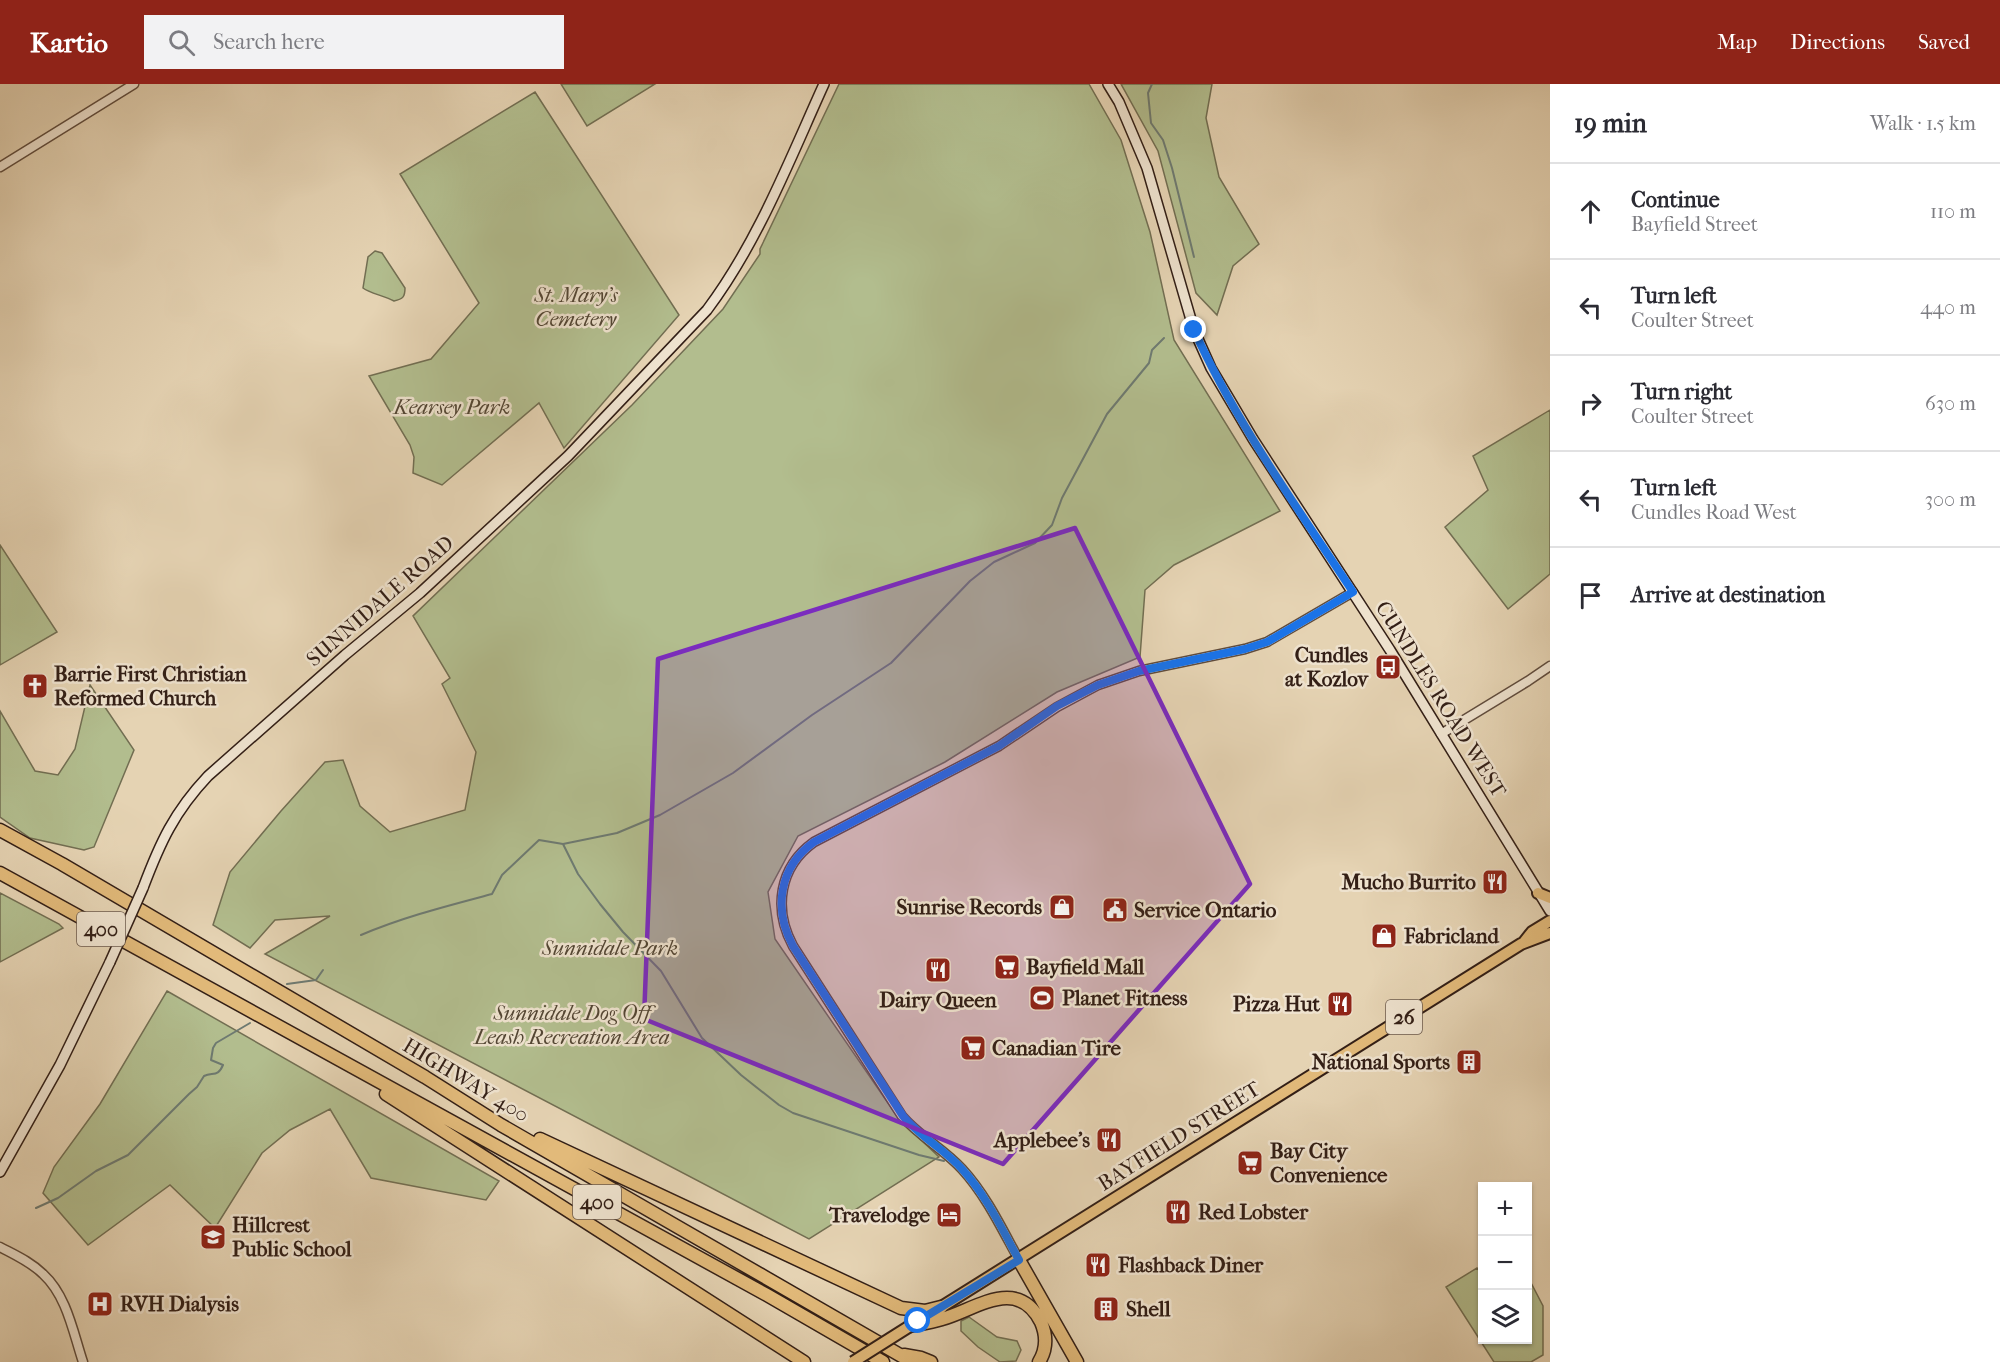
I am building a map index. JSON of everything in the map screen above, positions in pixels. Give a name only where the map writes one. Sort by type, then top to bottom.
[{"type":"highway","name":"HIGHWAY 400","points":[[0,830],[425,1077],[501,1125],[912,1362]]},
{"type":"highway","name":"HIGHWAY 400","points":[[0,873],[767,1295],[883,1362]]},
{"type":"highway","points":[[310,1044],[482,1157],[804,1362]]},
{"type":"highway","points":[[501,1125],[544,1141],[901,1308],[925,1311],[941,1307]]},
{"type":"highway","points":[[1019,1260],[1077,1362]]},
{"type":"highway","points":[[910,1326],[943,1319],[992,1299],[1005,1297],[1017,1300],[1029,1306],[1044,1329],[1046,1343],[1039,1362]]},
{"type":"highway","points":[[899,1355],[931,1362]]},
{"type":"main road","name":"SUNNIDALE ROAD","points":[[0,1172],[60,1065],[110,962],[158,848],[190,795],[345,655],[420,593],[568,456],[707,309],[727,284],[751,241],[824,84]]},
{"type":"main road","name":"CUNDLES ROAD WEST","points":[[1108,84],[1119,102],[1147,168],[1194,330],[1211,368],[1253,439],[1353,592],[1550,911]]},
{"type":"main road","points":[[1538,893],[1550,898]]},
{"type":"main road","name":"BAYFIELD STREET","points":[[1524,942],[1532,932],[1550,921]]},
{"type":"main road","name":"BAYFIELD STREET","points":[[853,1362],[1524,942],[1550,933]]},
{"type":"main road","points":[[1524,942],[1550,943]]},
{"type":"street","points":[[0,167],[134,84]]},
{"type":"street","points":[[1019,1260],[993,1213],[963,1170],[944,1152],[918,1133],[903,1116],[793,946],[786,933],[781,907],[784,881],[789,869],[803,849],[814,842],[999,746],[1072,697],[1121,676],[1245,649],[1267,642],[1353,592]]},
{"type":"street","points":[[1441,734],[1550,666]]},
{"type":"street","points":[[0,1247],[43,1273],[55,1287],[62,1300],[83,1362]]},
{"type":"highlighted area","points":[[1075,528],[1250,884],[1003,1164],[644,1019],[658,659]]},
{"type":"green space","points":[[561,84],[655,84],[587,126]]},
{"type":"green space","name":"Sunnidale Park","points":[[839,84],[1089,84],[1121,140],[1150,232],[1174,340],[1280,511],[1174,565],[1145,590],[1140,657],[1057,692],[945,762],[798,836],[768,892],[775,939],[899,1119],[939,1157],[809,1239],[265,954],[330,916],[275,920],[250,948],[213,925],[230,872],[325,762],[343,760],[360,806],[390,832],[465,810],[476,752],[442,684],[450,678],[413,616],[632,405],[723,309],[760,254],[760,249]]},
{"type":"green space","points":[[1121,84],[1212,84],[1206,118],[1219,177],[1259,244],[1233,266],[1217,315],[1196,293],[1158,151]]},
{"type":"green space","name":"St. Mary's Cemetery","points":[[535,92],[679,315],[564,448],[539,403],[442,485],[413,473],[414,457],[410,445],[369,376],[431,359],[479,303],[400,174]]},
{"type":"green space","points":[[375,251],[382,253],[405,288],[404,296],[401,298],[394,301],[363,288],[368,257]]},
{"type":"green space","points":[[1550,410],[1550,574],[1508,609],[1445,527],[1488,490],[1473,456]]},
{"type":"green space","points":[[0,545],[57,632],[0,665]]},
{"type":"green space","points":[[90,685],[134,750],[94,847],[84,850],[30,838],[0,817],[0,711],[35,771],[58,775],[75,749]]},
{"type":"green space","points":[[0,893],[59,924],[63,928],[0,962]]},
{"type":"green space","points":[[167,991],[499,1181],[486,1200],[371,1178],[330,1109],[290,1130],[262,1153],[215,1228],[170,1185],[88,1245],[43,1193],[54,1167],[100,1104]]},
{"type":"green space","points":[[1478,1269],[1478,1337],[1446,1287]]},
{"type":"green space","points":[[1532,1285],[1543,1306],[1543,1355],[1531,1362],[1494,1362],[1482,1344],[1532,1344]]},
{"type":"green space","points":[[969,1317],[997,1337],[1017,1341],[1021,1350],[1016,1361],[1000,1362],[978,1347],[961,1331],[961,1321]]},
{"type":"waterway","points":[[1152,84],[1148,93],[1151,123],[1163,140],[1172,168],[1194,257]]},
{"type":"waterway","points":[[361,935],[409,917],[492,894],[502,875],[539,840],[563,844],[617,833],[660,815],[733,773],[812,715],[891,663],[970,581],[994,562],[1035,543],[1052,525],[1062,498],[1107,414],[1149,363],[1152,350],[1164,338]]},
{"type":"waterway","points":[[563,844],[578,874],[600,904],[623,932],[661,971],[702,1038],[741,1075],[779,1105],[793,1113],[919,1155],[944,1161]]},
{"type":"waterway","points":[[287,984],[316,980],[323,970]]},
{"type":"waterway","points":[[36,1208],[58,1198],[96,1171],[128,1155],[197,1087],[204,1076],[219,1071],[223,1065],[211,1060],[216,1043],[250,1023]]},
{"type":"place","name":"Cundles at Kozlov","points":[[1388,667]]},
{"type":"place","name":"Barrie First Christian Reformed Church","points":[[35,686]]},
{"type":"place","name":"Mucho Burrito","points":[[1495,882]]},
{"type":"place","name":"Sunrise Records","points":[[1062,907]]},
{"type":"place","name":"Service Ontario","points":[[1115,910]]},
{"type":"place","name":"Fabricland","points":[[1384,936]]},
{"type":"place","name":"Bayfield Mall","points":[[1007,967]]},
{"type":"place","name":"Dairy Queen","points":[[938,970]]},
{"type":"place","name":"Planet Fitness","points":[[1042,998]]},
{"type":"place","name":"Pizza Hut","points":[[1340,1004]]},
{"type":"place","name":"Canadian Tire","points":[[973,1048]]},
{"type":"place","name":"National Sports","points":[[1469,1062]]},
{"type":"place","name":"Applebee's","points":[[1109,1140]]},
{"type":"place","name":"Bay City Convenience","points":[[1250,1163]]},
{"type":"place","name":"Red Lobster","points":[[1178,1212]]},
{"type":"place","name":"Travelodge","points":[[949,1215]]},
{"type":"place","name":"Hillcrest Public School","points":[[213,1237]]},
{"type":"place","name":"Flashback Diner","points":[[1098,1265]]},
{"type":"place","name":"RVH Dialysis","points":[[100,1304]]},
{"type":"place","name":"Shell","points":[[1106,1309]]},
{"type":"route","points":[[918,1321],[1019,1260],[993,1213],[963,1170],[944,1152],[923,1138],[903,1116],[793,946],[782,920],[784,881],[789,869],[803,849],[999,746],[1072,697],[1121,676],[1245,649],[1267,642],[1353,592],[1253,439],[1211,368],[1194,330]]},
{"type":"park label","name":"Kearsey Park","points":[[452,407]]},
{"type":"park label","name":"Sunnidale Dog Off Leash Recreation Area","points":[[572,1025]]}]
